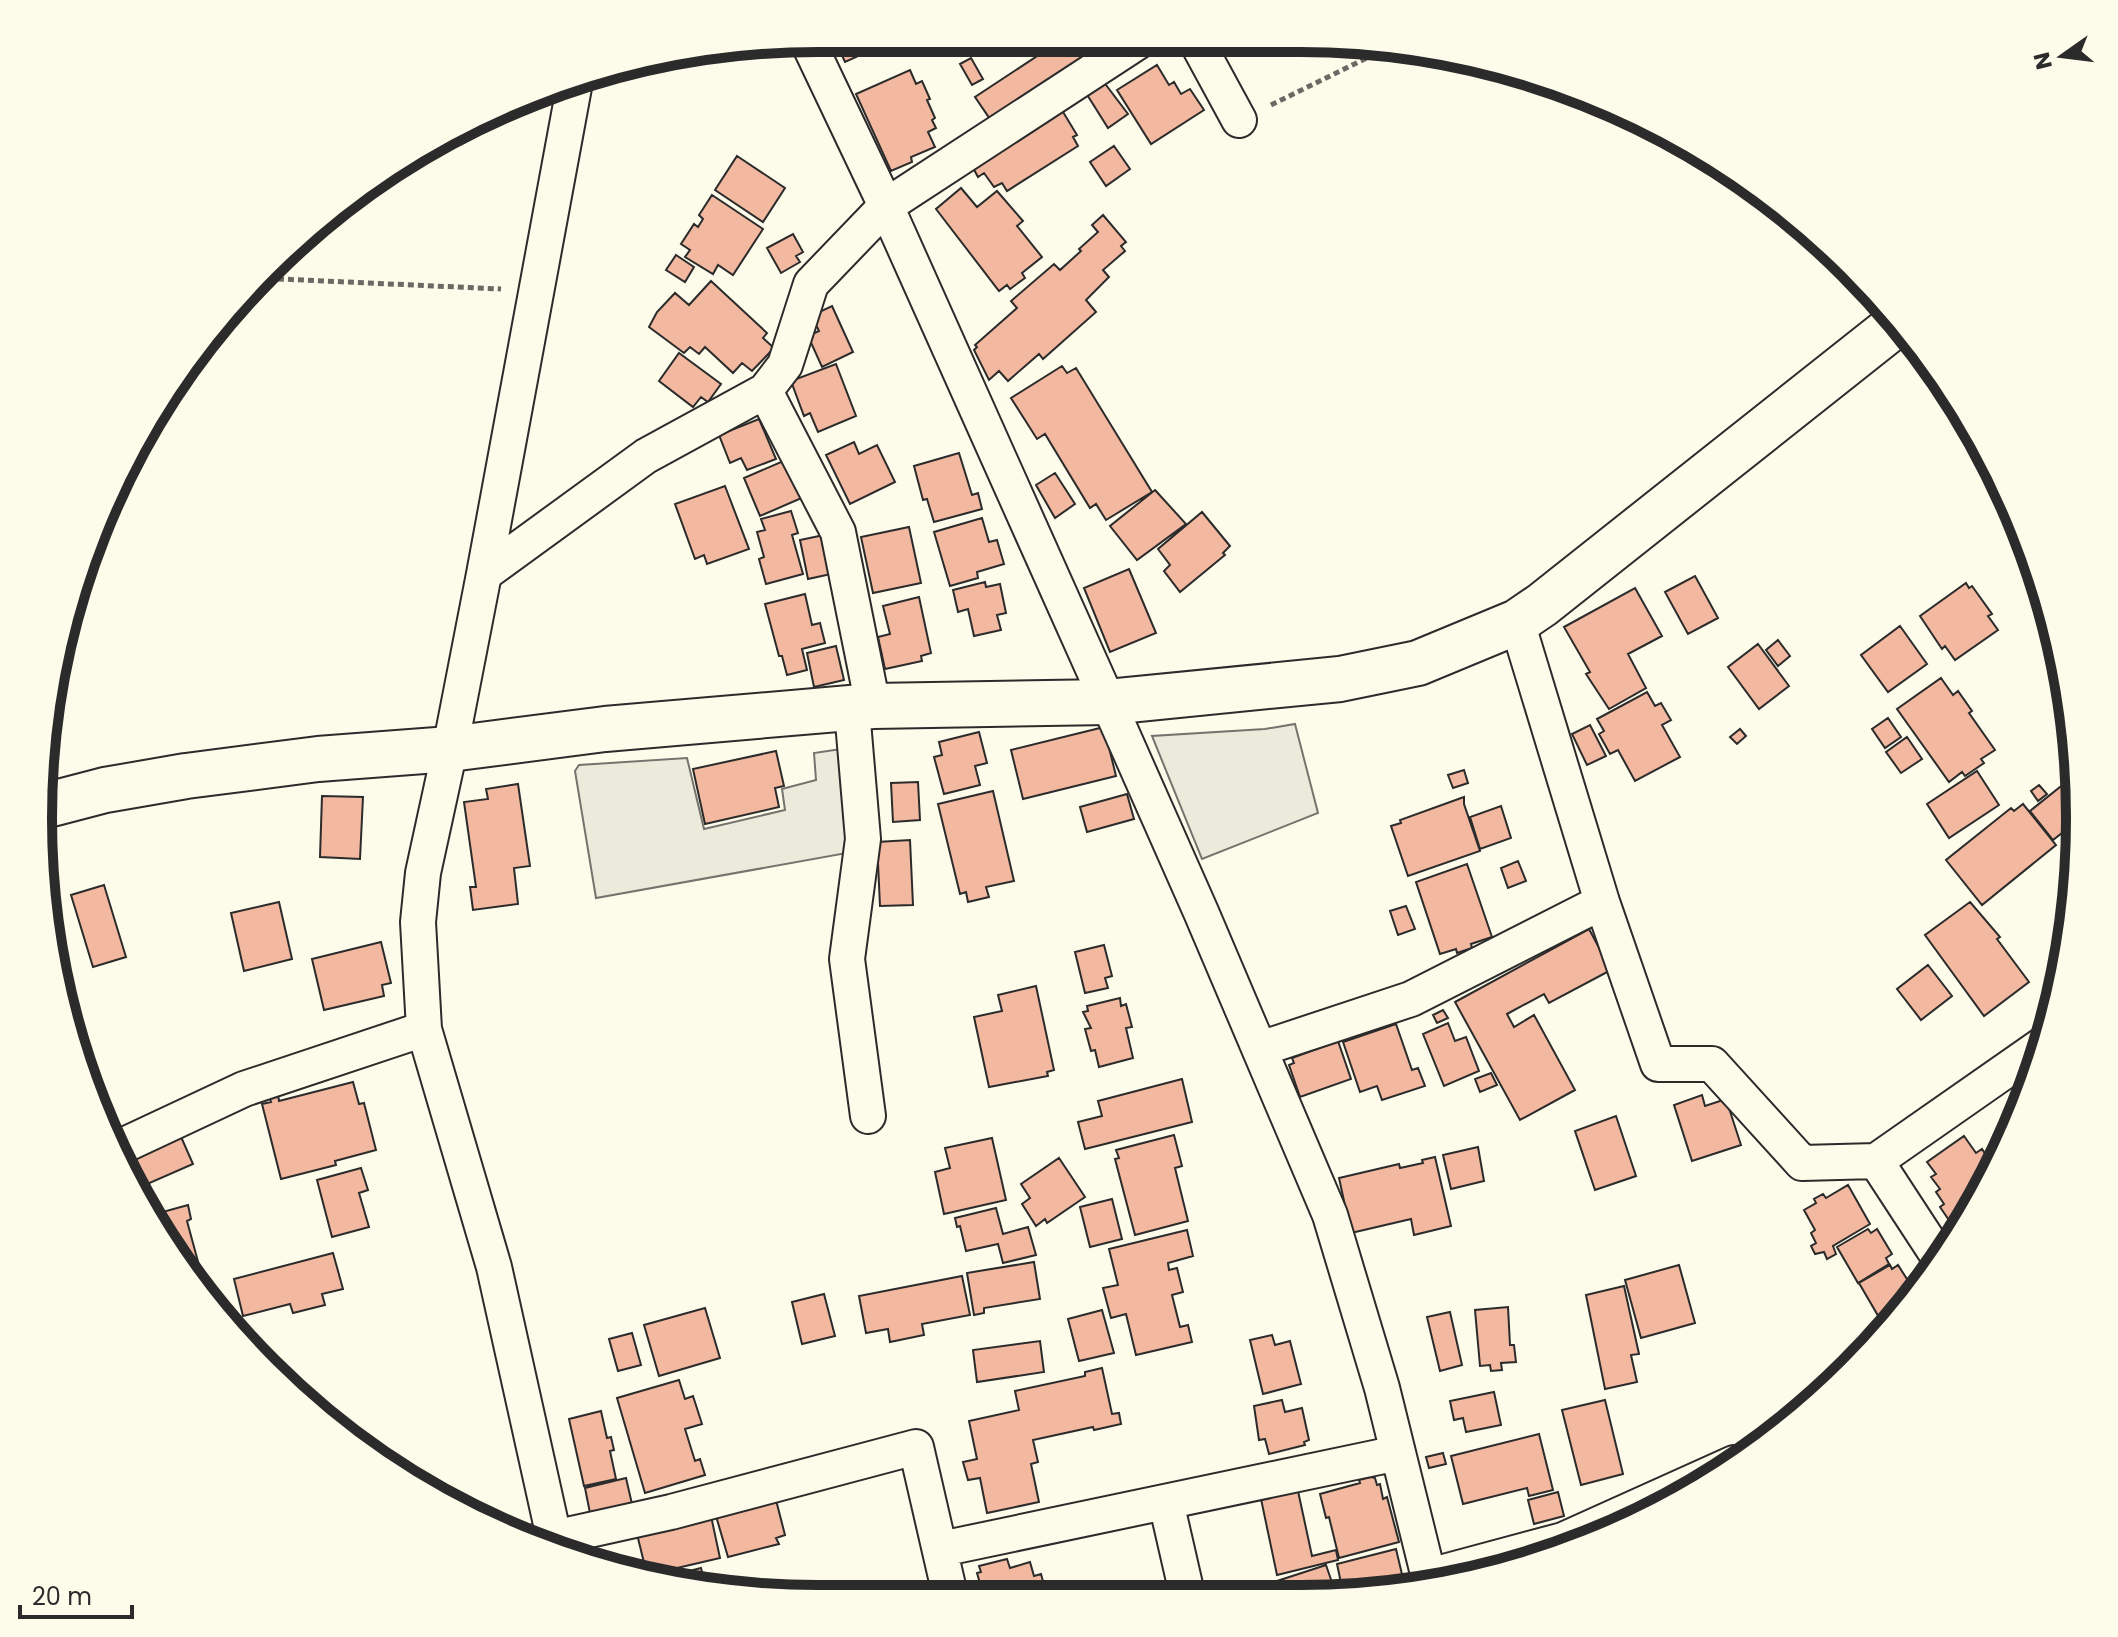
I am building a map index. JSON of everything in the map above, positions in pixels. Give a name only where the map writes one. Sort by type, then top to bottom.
[{"type":"street","points":[[813,52],[886,206],[1108,702],[1330,1215],[1382,1388],[1428,1573]]},
{"type":"street","points":[[484,574],[646,456],[765,391],[785,365],[811,284],[886,206],[1122,52]]},
{"type":"street","points":[[1202,52],[1239,120]]},
{"type":"street","points":[[545,1534],[494,1267],[424,1029],[418,922],[423,873],[484,574],[573,93]]},
{"type":"street","points":[[53,804],[105,790],[186,776],[318,759],[450,749],[605,729],[863,708],[1108,702],[1340,679],[1418,663],[1517,622],[1542,605],[1890,330]]},
{"type":"street","points":[[765,391],[838,532],[863,708],[863,839],[847,959],[868,1116]]},
{"type":"street","points":[[1517,622],[1602,902],[1658,1064],[1712,1064],[1802,1163],[1876,1161],[2028,1055]]},
{"type":"street","points":[[1260,1049],[1411,999],[1602,902]]},
{"type":"street","points":[[125,1145],[244,1089],[424,1029]]},
{"type":"street","points":[[1876,1161],[1933,1249]]},
{"type":"street","points":[[562,1540],[916,1447],[948,1585]]},
{"type":"street","points":[[941,1549],[1398,1453]]},
{"type":"street","points":[[1166,1502],[1185,1585]]},
{"type":"street","points":[[1587,1529],[1641,1505]]},
{"type":"path","points":[[1239,120],[1370,56]]},
{"type":"path","points":[[275,279],[534,291]]},
{"type":"shaded area","points":[[1295,724],[1318,813],[1202,859],[1152,736],[1265,729]]},
{"type":"shaded area","points":[[848,748],[847,853],[596,898],[575,771],[579,765],[687,758],[704,829],[785,810],[782,789],[816,780],[814,753]]},
{"type":"building","points":[[840,52],[867,52],[845,62]]},
{"type":"building","points":[[1043,52],[1091,52],[990,119],[975,97]]},
{"type":"building","points":[[971,58],[983,79],[972,85],[960,64]]},
{"type":"building","points":[[1157,65],[1169,85],[1174,82],[1181,94],[1190,89],[1204,110],[1151,144],[1117,90]]},
{"type":"building","points":[[910,70],[916,84],[922,81],[930,99],[927,100],[936,128],[928,132],[935,147],[911,157],[912,162],[891,171],[856,94]]},
{"type":"building","points":[[1103,81],[1128,114],[1108,128],[1086,93]]},
{"type":"building","points":[[1060,107],[1077,135],[1073,137],[1078,146],[1007,191],[1002,183],[994,187],[984,173],[978,177],[971,164]]},
{"type":"building","points":[[1114,146],[1130,169],[1106,186],[1090,162]]},
{"type":"building","points":[[737,156],[785,188],[763,222],[715,190]]},
{"type":"building","points":[[961,188],[977,207],[997,191],[1023,221],[1017,226],[1042,257],[1022,273],[1025,278],[1010,289],[1007,285],[999,291],[936,209]]},
{"type":"building","points":[[712,195],[763,229],[733,275],[718,265],[713,274],[685,257],[690,250],[681,244],[694,224],[698,227],[703,219],[699,215]]},
{"type":"building","points":[[1103,215],[1126,242],[1121,246],[1125,251],[1103,270],[1109,277],[1086,300],[1096,312],[1043,359],[1039,354],[1008,381],[999,371],[989,380],[974,350],[975,345],[1017,308],[1011,301],[1054,264],[1060,270],[1081,251],[1079,249],[1098,232],[1092,225]]},
{"type":"building","points":[[793,234],[803,252],[796,256],[800,262],[781,273],[767,248]]},
{"type":"building","points":[[676,255],[694,267],[685,282],[666,270]]},
{"type":"building","points":[[711,281],[767,333],[763,338],[774,348],[752,371],[742,363],[733,373],[705,347],[699,354],[690,347],[684,353],[649,327],[657,312],[675,293],[689,305]]},
{"type":"building","points":[[832,306],[853,352],[822,367],[808,336],[819,331],[815,314]]},
{"type":"building","points":[[679,353],[721,384],[708,402],[701,397],[693,407],[659,381]]},
{"type":"building","points":[[836,364],[856,416],[818,432],[810,413],[804,416],[791,381]]},
{"type":"building","points":[[1062,366],[1067,373],[1076,368],[1152,492],[1106,520],[1096,504],[1090,508],[1045,434],[1037,439],[1011,398]]},
{"type":"building","points":[[759,419],[776,459],[747,470],[741,458],[730,463],[719,435]]},
{"type":"building","points":[[854,442],[859,454],[877,445],[895,482],[850,504],[826,455]]},
{"type":"building","points":[[959,453],[972,495],[978,493],[982,509],[934,522],[927,499],[923,500],[914,466]]},
{"type":"building","points":[[788,459],[804,497],[760,516],[744,478]]},
{"type":"building","points":[[1055,473],[1075,504],[1055,518],[1036,485]]},
{"type":"building","points":[[725,486],[749,549],[707,564],[704,555],[695,559],[675,504]]},
{"type":"building","points":[[1155,490],[1186,524],[1137,560],[1110,526]]},
{"type":"building","points":[[791,511],[798,533],[792,535],[803,574],[766,584],[759,559],[764,557],[757,532],[765,530],[761,519]]},
{"type":"building","points":[[1202,512],[1230,546],[1223,553],[1225,555],[1180,592],[1164,571],[1170,565],[1158,549]]},
{"type":"building","points":[[982,518],[989,542],[997,540],[1004,564],[977,572],[978,578],[950,586],[934,532]]},
{"type":"building","points":[[909,527],[921,583],[873,593],[861,537]]},
{"type":"building","points":[[824,535],[831,574],[808,579],[800,540]]},
{"type":"building","points":[[1129,569],[1156,633],[1110,652],[1084,588]]},
{"type":"building","points":[[1695,576],[1718,618],[1688,634],[1665,592]]},
{"type":"building","points":[[985,582],[986,587],[1000,584],[1006,613],[997,615],[1001,630],[974,636],[968,609],[958,612],[953,590]]},
{"type":"building","points":[[1966,583],[1969,588],[1972,586],[1992,614],[1988,616],[1998,630],[1955,660],[1945,646],[1942,649],[1920,616]]},
{"type":"building","points":[[1635,588],[1662,636],[1628,654],[1646,688],[1609,709],[1586,674],[1590,672],[1564,627]]},
{"type":"building","points":[[805,594],[812,625],[820,623],[825,643],[802,649],[807,670],[787,675],[765,604]]},
{"type":"building","points":[[919,597],[931,653],[921,656],[922,661],[885,669],[878,637],[890,634],[883,606]]},
{"type":"building","points":[[1900,626],[1927,664],[1888,692],[1861,655]]},
{"type":"building","points":[[1778,640],[1790,656],[1778,666],[1766,650]]},
{"type":"building","points":[[1758,644],[1789,686],[1759,709],[1728,667]]},
{"type":"building","points":[[836,646],[844,680],[814,687],[807,653]]},
{"type":"building","points":[[1941,678],[1953,695],[1958,691],[1995,750],[1981,759],[1984,763],[1965,776],[1962,772],[1949,782],[1897,709]]},
{"type":"building","points":[[1647,692],[1655,706],[1661,703],[1671,720],[1662,725],[1680,757],[1635,781],[1618,750],[1610,754],[1599,734],[1604,731],[1597,719]]},
{"type":"building","points":[[1888,718],[1901,737],[1885,748],[1872,729]]},
{"type":"building","points":[[1590,725],[1606,756],[1587,765],[1572,734]]},
{"type":"building","points":[[1104,727],[1116,776],[1023,799],[1011,750]]},
{"type":"building","points":[[1740,729],[1746,736],[1737,744],[1730,737]]},
{"type":"building","points":[[979,732],[987,763],[975,766],[980,785],[944,794],[934,757],[942,755],[939,742]]},
{"type":"building","points":[[1907,737],[1922,759],[1901,773],[1886,752]]},
{"type":"building","points":[[776,751],[784,786],[775,788],[779,807],[705,824],[693,769]]},
{"type":"building","points":[[1464,770],[1468,783],[1453,788],[1448,775]]},
{"type":"building","points":[[1977,771],[1999,805],[1949,838],[1927,804]]},
{"type":"building","points":[[918,782],[920,820],[893,822],[891,783]]},
{"type":"building","points":[[2065,783],[2066,830],[2053,840],[2030,811]]},
{"type":"building","points":[[518,784],[530,866],[514,868],[518,904],[473,910],[470,887],[476,887],[464,802],[488,799],[486,789]]},
{"type":"building","points":[[2039,785],[2047,794],[2038,801],[2031,791]]},
{"type":"building","points":[[993,791],[1014,881],[986,887],[989,897],[968,902],[966,892],[960,894],[938,804]]},
{"type":"building","points":[[1127,794],[1134,819],[1087,832],[1080,807]]},
{"type":"building","points":[[322,796],[363,797],[360,859],[320,857]]},
{"type":"building","points":[[1464,797],[1480,851],[1408,876],[1391,826]]},
{"type":"building","points":[[2023,804],[2056,845],[1982,905],[1946,860],[2011,808],[2014,811]]},
{"type":"building","points":[[1501,806],[1511,838],[1480,849],[1470,817]]},
{"type":"building","points":[[910,840],[913,905],[880,906],[877,842]]},
{"type":"building","points":[[1518,861],[1526,881],[1508,888],[1501,868]]},
{"type":"building","points":[[1467,864],[1492,937],[1457,953],[1456,949],[1440,954],[1416,882]]},
{"type":"building","points":[[104,885],[126,957],[93,967],[71,895]]},
{"type":"building","points":[[279,902],[292,959],[244,971],[231,913]]},
{"type":"building","points":[[1970,902],[2000,937],[1997,939],[2029,982],[1984,1016],[1925,935]]},
{"type":"building","points":[[1406,906],[1415,929],[1398,935],[1390,911]]},
{"type":"building","points":[[1589,929],[1611,970],[1549,1003],[1544,994],[1507,1014],[1514,1027],[1534,1015],[1575,1090],[1520,1120],[1455,1002]]},
{"type":"building","points":[[381,942],[391,983],[382,985],[384,996],[324,1010],[312,959]]},
{"type":"building","points":[[1104,945],[1112,976],[1105,978],[1108,988],[1085,993],[1075,952]]},
{"type":"building","points":[[1928,965],[1952,996],[1921,1020],[1897,989]]},
{"type":"building","points":[[1036,986],[1054,1070],[1047,1072],[1048,1076],[989,1087],[974,1017],[1002,1011],[998,995]]},
{"type":"building","points":[[1120,998],[1121,1006],[1126,1004],[1132,1027],[1126,1028],[1133,1058],[1099,1067],[1085,1029],[1091,1028],[1083,1012],[1088,1011],[1087,1006]]},
{"type":"building","points":[[1443,1010],[1448,1018],[1437,1023],[1433,1015]]},
{"type":"building","points":[[1448,1023],[1455,1041],[1466,1037],[1479,1071],[1444,1086],[1423,1034]]},
{"type":"building","points":[[1396,1024],[1412,1070],[1418,1068],[1425,1086],[1382,1100],[1377,1086],[1360,1092],[1343,1042]]},
{"type":"building","points":[[1338,1041],[1351,1079],[1300,1097],[1289,1065],[1294,1063],[1292,1058]]},
{"type":"building","points":[[1491,1073],[1497,1085],[1480,1092],[1475,1079]]},
{"type":"building","points":[[1182,1079],[1192,1122],[1085,1149],[1078,1122],[1102,1116],[1098,1101]]},
{"type":"building","points":[[353,1082],[359,1104],[364,1103],[376,1150],[335,1161],[336,1165],[281,1179],[262,1104],[271,1102],[269,1097],[278,1095],[279,1101]]},
{"type":"building","points":[[1702,1095],[1705,1106],[1726,1099],[1741,1145],[1692,1161],[1674,1105]]},
{"type":"building","points":[[1616,1116],[1636,1176],[1595,1190],[1575,1131]]},
{"type":"building","points":[[178,1130],[193,1164],[146,1185],[128,1152]]},
{"type":"building","points":[[1174,1135],[1182,1166],[1175,1168],[1188,1221],[1135,1235],[1115,1159],[1119,1158],[1116,1150]]},
{"type":"building","points":[[1964,1136],[1976,1153],[1982,1149],[1987,1157],[1950,1222],[1940,1207],[1944,1204],[1936,1192],[1940,1189],[1931,1177],[1936,1174],[1927,1162]]},
{"type":"building","points":[[992,1138],[1006,1200],[944,1214],[935,1172],[950,1168],[945,1148]]},
{"type":"building","points":[[1478,1147],[1484,1181],[1451,1189],[1443,1155]]},
{"type":"building","points":[[1435,1157],[1451,1226],[1414,1235],[1411,1219],[1351,1233],[1339,1178],[1399,1164],[1400,1168],[1423,1163],[1422,1160]]},
{"type":"building","points":[[1059,1158],[1085,1197],[1047,1223],[1045,1219],[1036,1226],[1022,1204],[1030,1198],[1021,1184]]},
{"type":"building","points":[[361,1168],[368,1190],[359,1193],[369,1227],[332,1237],[317,1180]]},
{"type":"building","points":[[1848,1185],[1870,1224],[1833,1246],[1836,1254],[1827,1259],[1824,1252],[1815,1254],[1811,1246],[1816,1243],[1811,1233],[1815,1230],[1804,1210],[1816,1203],[1814,1199],[1823,1194],[1826,1198]]},
{"type":"building","points":[[1112,1199],[1122,1239],[1090,1247],[1080,1207]]},
{"type":"building","points":[[188,1205],[191,1219],[187,1221],[200,1269],[181,1244],[161,1212]]},
{"type":"building","points":[[996,1208],[1003,1234],[1028,1227],[1036,1255],[1003,1263],[998,1244],[966,1251],[955,1218]]},
{"type":"building","points":[[1868,1229],[1871,1233],[1877,1229],[1892,1254],[1886,1258],[1889,1264],[1858,1283],[1837,1247]]},
{"type":"building","points":[[1187,1230],[1193,1256],[1168,1263],[1169,1270],[1177,1268],[1183,1292],[1172,1295],[1180,1327],[1188,1325],[1192,1342],[1136,1355],[1126,1314],[1111,1318],[1103,1288],[1118,1285],[1109,1249]]},
{"type":"building","points":[[333,1253],[343,1289],[322,1294],[325,1305],[293,1313],[290,1304],[243,1316],[234,1279]]},
{"type":"building","points":[[1034,1262],[1040,1299],[984,1308],[984,1313],[974,1315],[967,1273]]},
{"type":"building","points":[[1679,1265],[1695,1323],[1641,1338],[1625,1280]]},
{"type":"building","points":[[1890,1265],[1892,1269],[1898,1265],[1909,1283],[1880,1319],[1859,1283]]},
{"type":"building","points":[[962,1276],[970,1315],[922,1324],[924,1335],[890,1342],[888,1329],[866,1333],[859,1296]]},
{"type":"building","points":[[1624,1286],[1639,1354],[1631,1355],[1637,1382],[1605,1389],[1586,1295]]},
{"type":"building","points":[[824,1294],[835,1336],[802,1344],[792,1302]]},
{"type":"building","points":[[1508,1307],[1510,1345],[1514,1345],[1516,1362],[1501,1363],[1502,1370],[1491,1371],[1490,1365],[1480,1366],[1475,1310]]},
{"type":"building","points":[[705,1308],[720,1358],[659,1376],[644,1325]]},
{"type":"building","points":[[1102,1310],[1114,1353],[1079,1361],[1068,1319]]},
{"type":"building","points":[[1450,1312],[1462,1365],[1440,1371],[1427,1317]]},
{"type":"building","points":[[632,1333],[641,1365],[618,1371],[609,1339]]},
{"type":"building","points":[[1272,1335],[1275,1345],[1290,1341],[1301,1384],[1263,1394],[1250,1340]]},
{"type":"building","points":[[1040,1341],[1044,1372],[977,1382],[973,1350]]},
{"type":"building","points":[[1102,1368],[1112,1414],[1119,1413],[1121,1424],[1033,1440],[1038,1462],[1031,1464],[1039,1502],[987,1513],[980,1478],[968,1480],[963,1462],[977,1459],[969,1421],[1019,1410],[1015,1391],[1085,1376],[1085,1372]]},
{"type":"building","points":[[679,1380],[685,1399],[693,1396],[702,1424],[685,1429],[695,1461],[700,1459],[705,1475],[645,1493],[617,1398]]},
{"type":"building","points":[[1494,1392],[1501,1425],[1466,1432],[1463,1418],[1454,1420],[1450,1401]]},
{"type":"building","points":[[1282,1400],[1285,1412],[1302,1408],[1309,1440],[1304,1442],[1305,1445],[1269,1454],[1265,1439],[1259,1440],[1254,1406]]},
{"type":"building","points":[[1605,1400],[1623,1474],[1581,1485],[1562,1410]]},
{"type":"building","points":[[601,1411],[607,1438],[611,1437],[614,1450],[610,1451],[616,1479],[584,1486],[569,1419]]},
{"type":"building","points":[[1539,1434],[1553,1490],[1529,1496],[1527,1488],[1463,1504],[1451,1456]]},
{"type":"building","points":[[1443,1453],[1446,1464],[1429,1468],[1426,1457]]},
{"type":"building","points":[[626,1478],[632,1504],[590,1513],[585,1488]]},
{"type":"building","points":[[1375,1478],[1377,1485],[1380,1484],[1383,1499],[1387,1497],[1399,1542],[1339,1558],[1320,1494]]},
{"type":"building","points":[[1298,1491],[1312,1556],[1336,1550],[1338,1560],[1277,1575],[1261,1499]]},
{"type":"building","points":[[1558,1492],[1564,1516],[1534,1524],[1528,1500]]},
{"type":"building","points":[[776,1500],[785,1535],[776,1538],[779,1544],[728,1557],[716,1516]]},
{"type":"building","points":[[711,1516],[720,1558],[669,1570],[644,1564],[637,1534]]},
{"type":"building","points":[[1396,1549],[1403,1578],[1341,1583],[1337,1564]]},
{"type":"building","points":[[1007,1559],[1010,1568],[1030,1562],[1034,1576],[1041,1574],[1044,1585],[980,1585],[977,1573],[981,1572],[979,1566]]},
{"type":"building","points":[[1326,1565],[1332,1584],[1275,1585],[1274,1582]]},
{"type":"building","points":[[701,1568],[703,1576],[684,1572]]}]
